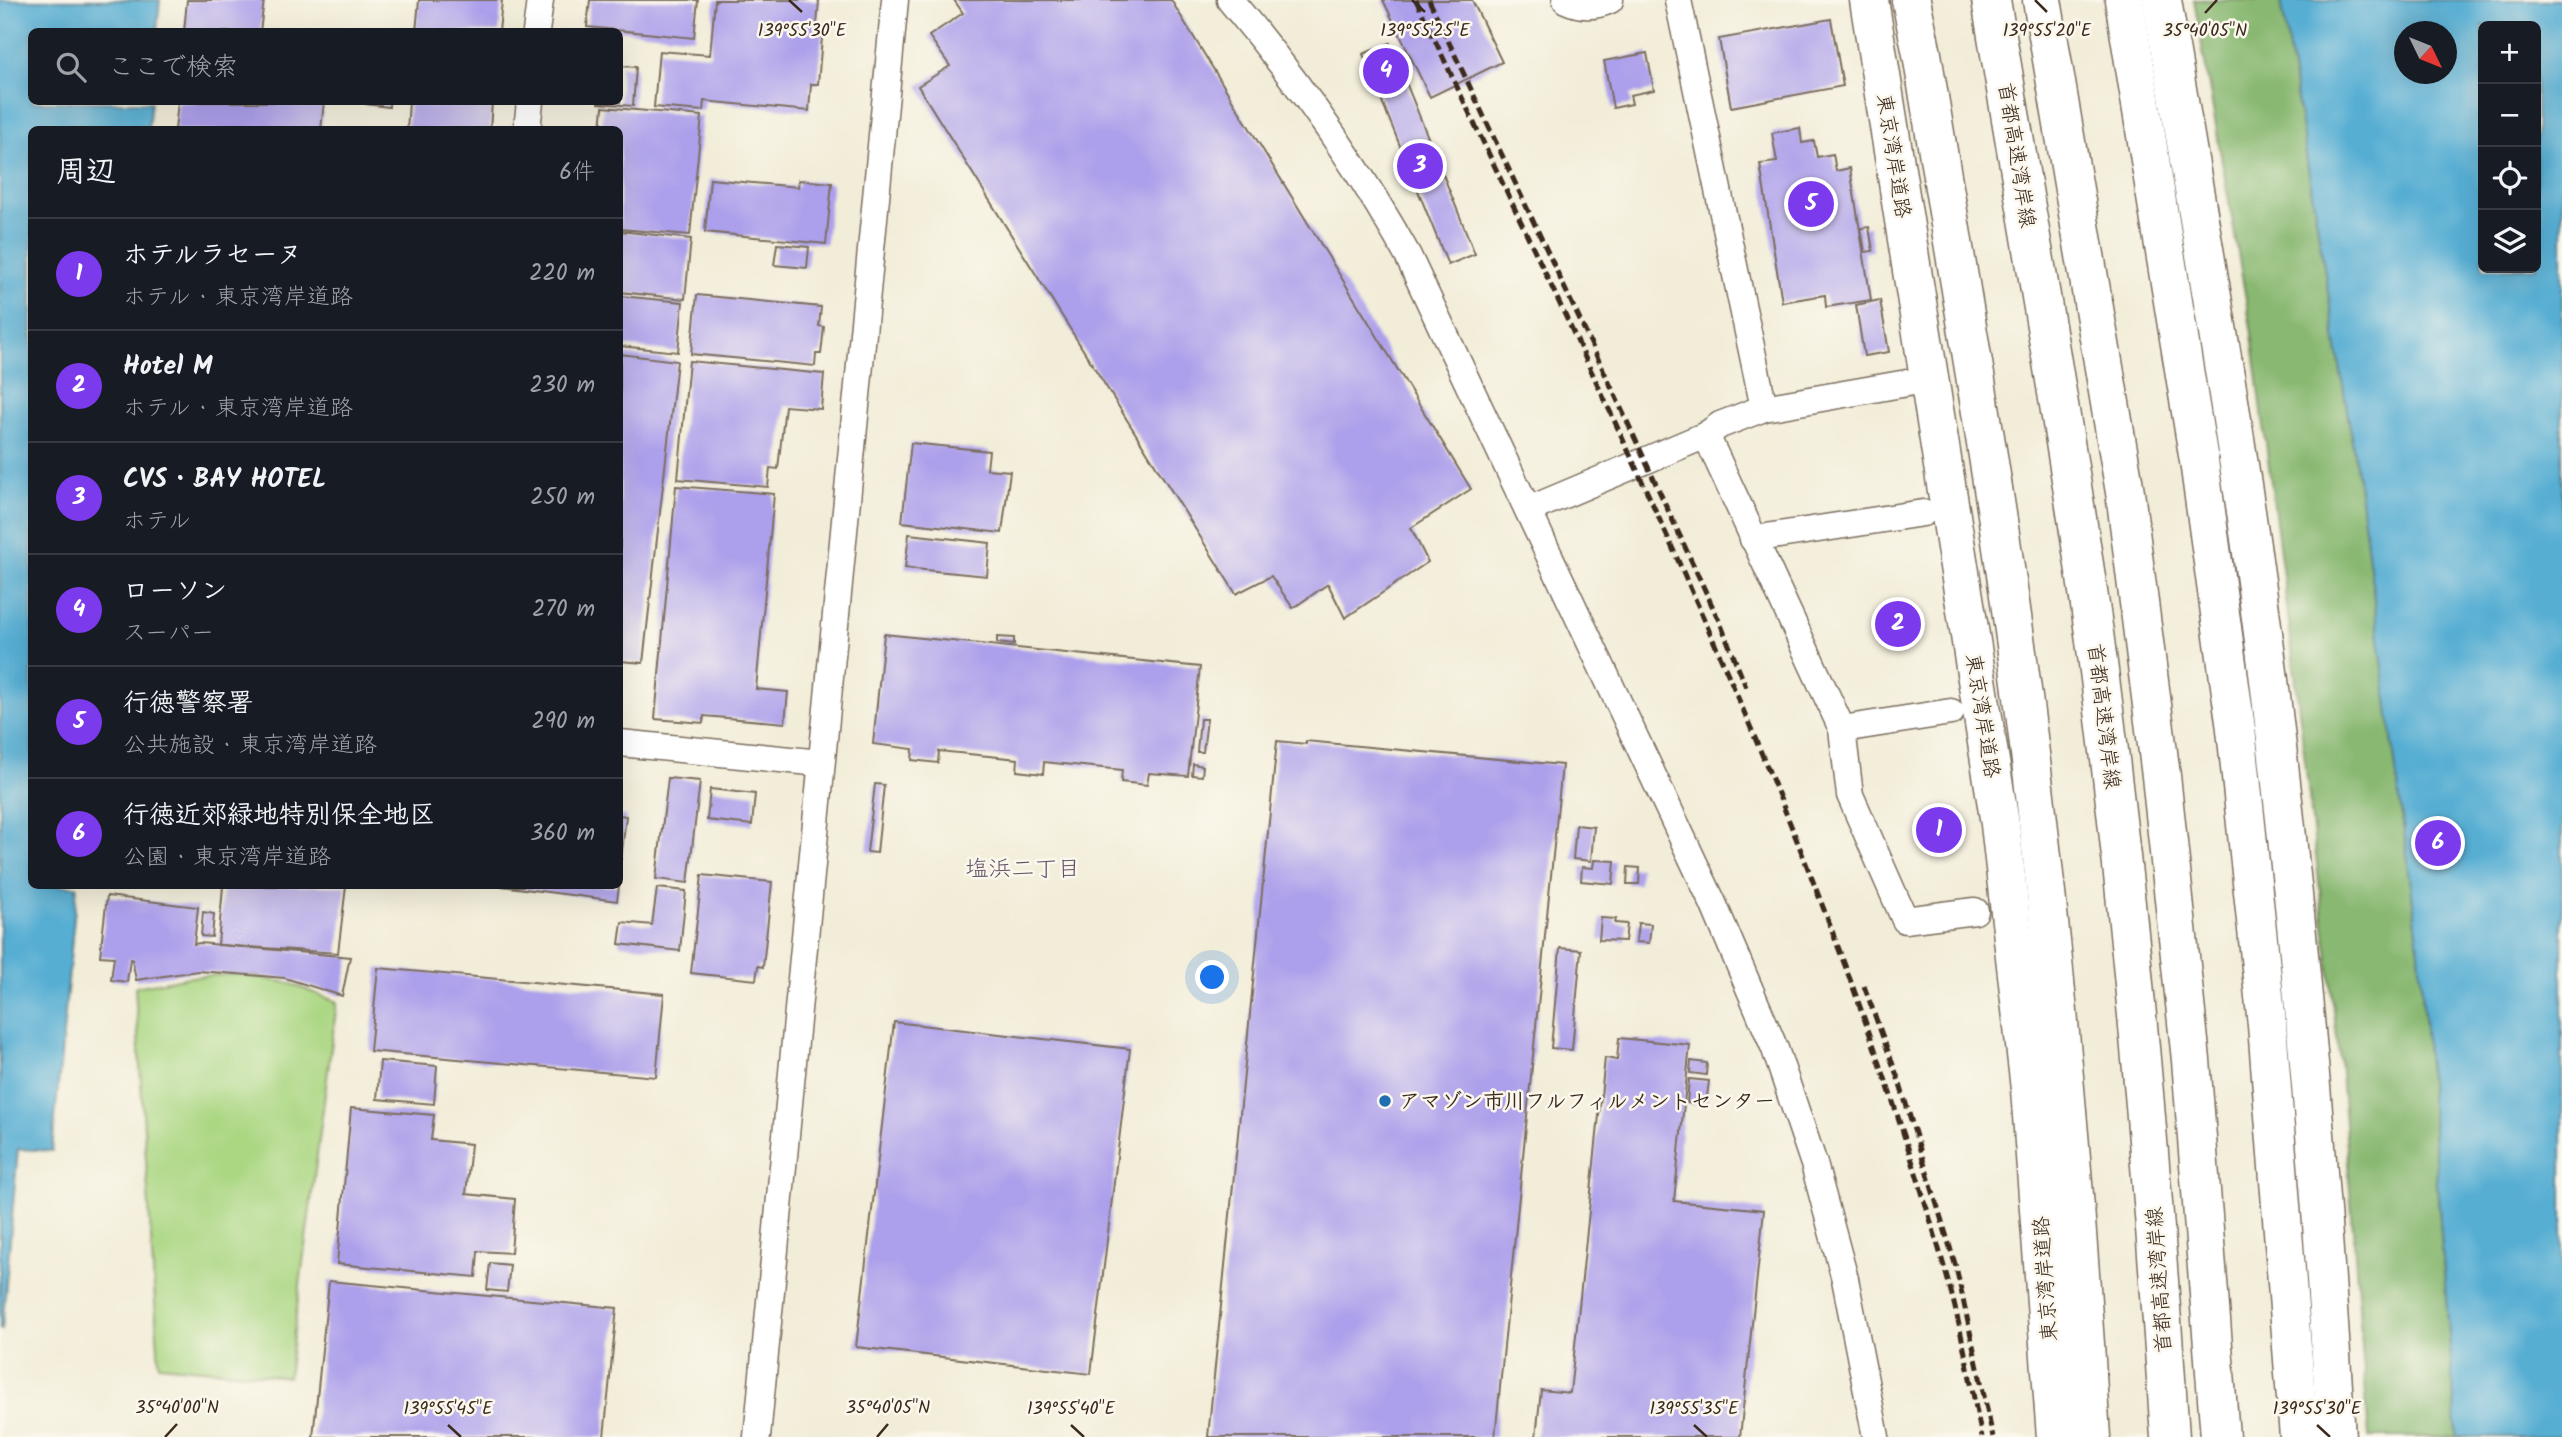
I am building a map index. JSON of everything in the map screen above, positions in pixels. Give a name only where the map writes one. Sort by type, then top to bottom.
[{"type":"highway","name":"東京湾岸道路","points":[[1868,0],[2000,824],[2020,986],[2056,1437]]},
{"type":"highway","name":"東京湾岸道路","points":[[1911,0],[1997,511],[2022,688],[2065,1076],[2091,1437]]},
{"type":"highway","name":"首都高速湾岸線","points":[[1991,0],[2076,513],[2112,782],[2140,1028],[2170,1437]]},
{"type":"highway","points":[[2042,0],[2125,492],[2161,776],[2191,1060],[2220,1437]]},
{"type":"highway","points":[[2124,0],[2199,461],[2236,729],[2267,1025],[2298,1437]]},
{"type":"highway","points":[[2162,0],[2236,447],[2272,702],[2312,1102],[2328,1289],[2336,1437]]},
{"type":"highway","points":[[2150,1437],[2148,1370],[2154,1199]]},
{"type":"street","points":[[536,28],[540,0]]},
{"type":"street","points":[[757,1437],[895,0]]},
{"type":"street","points":[[1230,0],[1276,55],[1321,117],[1408,256],[1713,903],[1775,1049],[1814,1164],[1845,1279],[1876,1437]]},
{"type":"street","points":[[1566,0],[1591,6],[1610,0]]},
{"type":"street","points":[[1678,0],[1764,408]]},
{"type":"street","points":[[527,126],[530,105]]},
{"type":"street","points":[[1528,510],[1764,408],[1930,379]]},
{"type":"street","points":[[1706,435],[1842,729],[1850,795],[1905,920],[1975,911]]},
{"type":"street","points":[[1753,539],[1923,513]]},
{"type":"street","points":[[1842,729],[1951,712]]},
{"type":"street","points":[[623,743],[821,763]]},
{"type":"green space","points":[[2194,0],[2281,0],[2360,490],[2418,940],[2457,1437],[2369,1437],[2341,1072],[2288,615],[2252,334]]},
{"type":"green space","points":[[241,974],[289,983],[337,1002],[288,1377],[159,1365],[135,987],[189,977]]},
{"type":"water","points":[[0,0],[160,0],[157,28],[28,28],[28,105],[151,105],[148,126],[28,126],[28,889],[77,889],[52,1151],[18,1149],[2,1330]]},
{"type":"water","points":[[2281,0],[2562,0],[2562,1437],[2457,1437],[2418,940],[2360,490]]},
{"type":"building","points":[[187,0],[264,0],[260,28],[184,28]]},
{"type":"building","points":[[419,0],[502,0],[499,28],[416,28]]},
{"type":"building","points":[[590,0],[698,0],[694,38],[623,31],[623,28],[587,27]]},
{"type":"building","points":[[715,0],[819,0],[817,26],[823,26],[818,84],[811,84],[809,111],[704,101],[703,111],[654,107],[659,51],[710,55]]},
{"type":"building","points":[[954,0],[1171,0],[1471,489],[1411,528],[1428,562],[1345,618],[1328,584],[1293,608],[1271,576],[1236,594],[918,86],[950,66],[929,36],[963,13]]},
{"type":"building","points":[[1383,0],[1472,0],[1502,62],[1430,97]]},
{"type":"building","points":[[1831,19],[1843,86],[1731,107],[1719,39]]},
{"type":"building","points":[[1390,43],[1475,254],[1448,265],[1363,54]]},
{"type":"building","points":[[1647,53],[1654,90],[1630,95],[1632,104],[1613,108],[1604,61]]},
{"type":"building","points":[[623,66],[636,67],[633,106],[621,105]]},
{"type":"building","points":[[178,105],[324,105],[321,126],[175,126]]},
{"type":"building","points":[[409,105],[492,105],[490,126],[407,126]]},
{"type":"building","points":[[603,107],[702,116],[690,235],[623,229],[623,126],[601,126]]},
{"type":"building","points":[[1800,128],[1802,143],[1814,141],[1817,157],[1833,154],[1836,171],[1850,168],[1871,300],[1826,307],[1825,295],[1782,302],[1760,164],[1777,162],[1772,133]]},
{"type":"building","points":[[710,179],[798,187],[799,180],[832,183],[826,244],[705,232]]},
{"type":"building","points":[[1869,227],[1873,251],[1865,252],[1861,228]]},
{"type":"building","points":[[623,231],[691,239],[685,299],[623,292]]},
{"type":"building","points":[[777,244],[809,247],[807,268],[774,265]]},
{"type":"building","points":[[697,295],[821,307],[819,326],[824,327],[821,354],[816,354],[815,366],[691,354]]},
{"type":"building","points":[[623,296],[683,302],[678,352],[623,346]]},
{"type":"building","points":[[1880,300],[1889,352],[1864,356],[1856,305]]},
{"type":"building","points":[[623,354],[677,361],[643,663],[623,661]]},
{"type":"building","points":[[689,361],[824,374],[821,409],[785,406],[778,469],[770,468],[768,487],[678,479]]},
{"type":"building","points":[[911,443],[989,451],[987,469],[1010,471],[1002,533],[902,522]]},
{"type":"building","points":[[676,486],[774,494],[756,689],[788,692],[785,723],[704,716],[703,723],[655,719]]},
{"type":"building","points":[[909,534],[990,543],[987,576],[905,568]]},
{"type":"building","points":[[884,634],[1200,667],[1188,776],[1149,773],[1147,785],[1121,782],[1122,770],[1044,762],[1043,774],[1017,771],[1018,759],[939,751],[938,763],[912,760],[913,749],[873,744]]},
{"type":"building","points":[[997,637],[1014,638],[1014,645],[997,643]]},
{"type":"building","points":[[1200,719],[1207,719],[1203,752],[1197,752]]},
{"type":"building","name":"アマゾン市川フルフィルメントセンター","points":[[1277,741],[1306,744],[1306,741],[1562,765],[1495,1437],[1208,1437]]},
{"type":"building","points":[[1193,764],[1203,766],[1202,776],[1192,775]]},
{"type":"building","points":[[668,778],[700,781],[688,883],[656,879]]},
{"type":"building","points":[[875,784],[884,785],[877,853],[867,852]]},
{"type":"building","points":[[710,789],[755,794],[752,825],[707,820]]},
{"type":"building","points":[[623,816],[626,816],[623,842]]},
{"type":"building","points":[[1576,825],[1594,827],[1591,861],[1573,859]]},
{"type":"building","points":[[1594,860],[1615,861],[1613,884],[1581,881],[1582,867],[1593,868]]},
{"type":"building","points":[[1628,867],[1640,868],[1639,884],[1627,884]]},
{"type":"building","points":[[702,875],[772,882],[763,967],[758,966],[756,980],[691,973]]},
{"type":"building","points":[[657,888],[686,891],[680,951],[619,944],[622,922],[652,925]]},
{"type":"building","points":[[223,889],[346,889],[338,953],[218,945]]},
{"type":"building","points":[[524,889],[619,889],[617,901]]},
{"type":"building","points":[[107,896],[198,907],[194,944],[350,957],[342,996],[285,978],[198,971],[136,980],[132,959],[127,982],[111,980],[114,957],[100,956]]},
{"type":"building","points":[[203,912],[214,914],[212,937],[201,936]]},
{"type":"building","points":[[1601,918],[1616,919],[1615,923],[1627,924],[1625,941],[1599,940]]},
{"type":"building","points":[[1638,923],[1651,924],[1649,943],[1636,942]]},
{"type":"building","points":[[1560,948],[1581,950],[1572,1050],[1551,1048]]},
{"type":"building","points":[[378,968],[664,994],[656,1077],[370,1051]]},
{"type":"building","points":[[894,1022],[1130,1049],[1091,1374],[856,1347]]},
{"type":"building","points":[[1619,1038],[1690,1045],[1674,1201],[1764,1210],[1740,1437],[1536,1437],[1541,1390],[1570,1393],[1605,1058],[1617,1060]]},
{"type":"building","points":[[380,1061],[437,1066],[434,1104],[377,1099]]},
{"type":"building","points":[[1691,1061],[1707,1063],[1706,1075],[1690,1073]]},
{"type":"building","points":[[1689,1079],[1709,1081],[1706,1105],[1687,1103]]},
{"type":"building","points":[[351,1108],[434,1115],[431,1140],[471,1144],[466,1194],[515,1199],[511,1253],[478,1251],[476,1277],[337,1264]]},
{"type":"building","points":[[490,1263],[510,1265],[507,1292],[487,1290]]},
{"type":"building","points":[[329,1281],[617,1308],[604,1437],[313,1437]]},
{"type":"railway","points":[[1416,0],[1636,467],[1774,783],[1837,943],[1894,1105],[1951,1290],[1982,1437]]},
{"type":"railway","points":[[1429,0],[1608,380],[1721,625],[1746,687]]},
{"type":"railway","points":[[1864,986],[1899,1081],[1956,1267],[1993,1437]]},
{"type":"place","name":"ローソン","points":[[1386,71]]},
{"type":"place","name":"CVS・BAY HOTEL","points":[[1420,166]]},
{"type":"place","name":"行徳警察署","points":[[1811,204]]},
{"type":"place","name":"Hotel M","points":[[1898,624]]},
{"type":"place","name":"ホテルラセーヌ","points":[[1939,830]]},
{"type":"place","name":"行徳近郊緑地特別保全地区","points":[[2438,843]]},
{"type":"place","name":"アマゾン市川フルフィルメントセンター","points":[[1385,1101]]},
{"type":"district","name":"塩浜二丁目","points":[[1023,868]]}]
